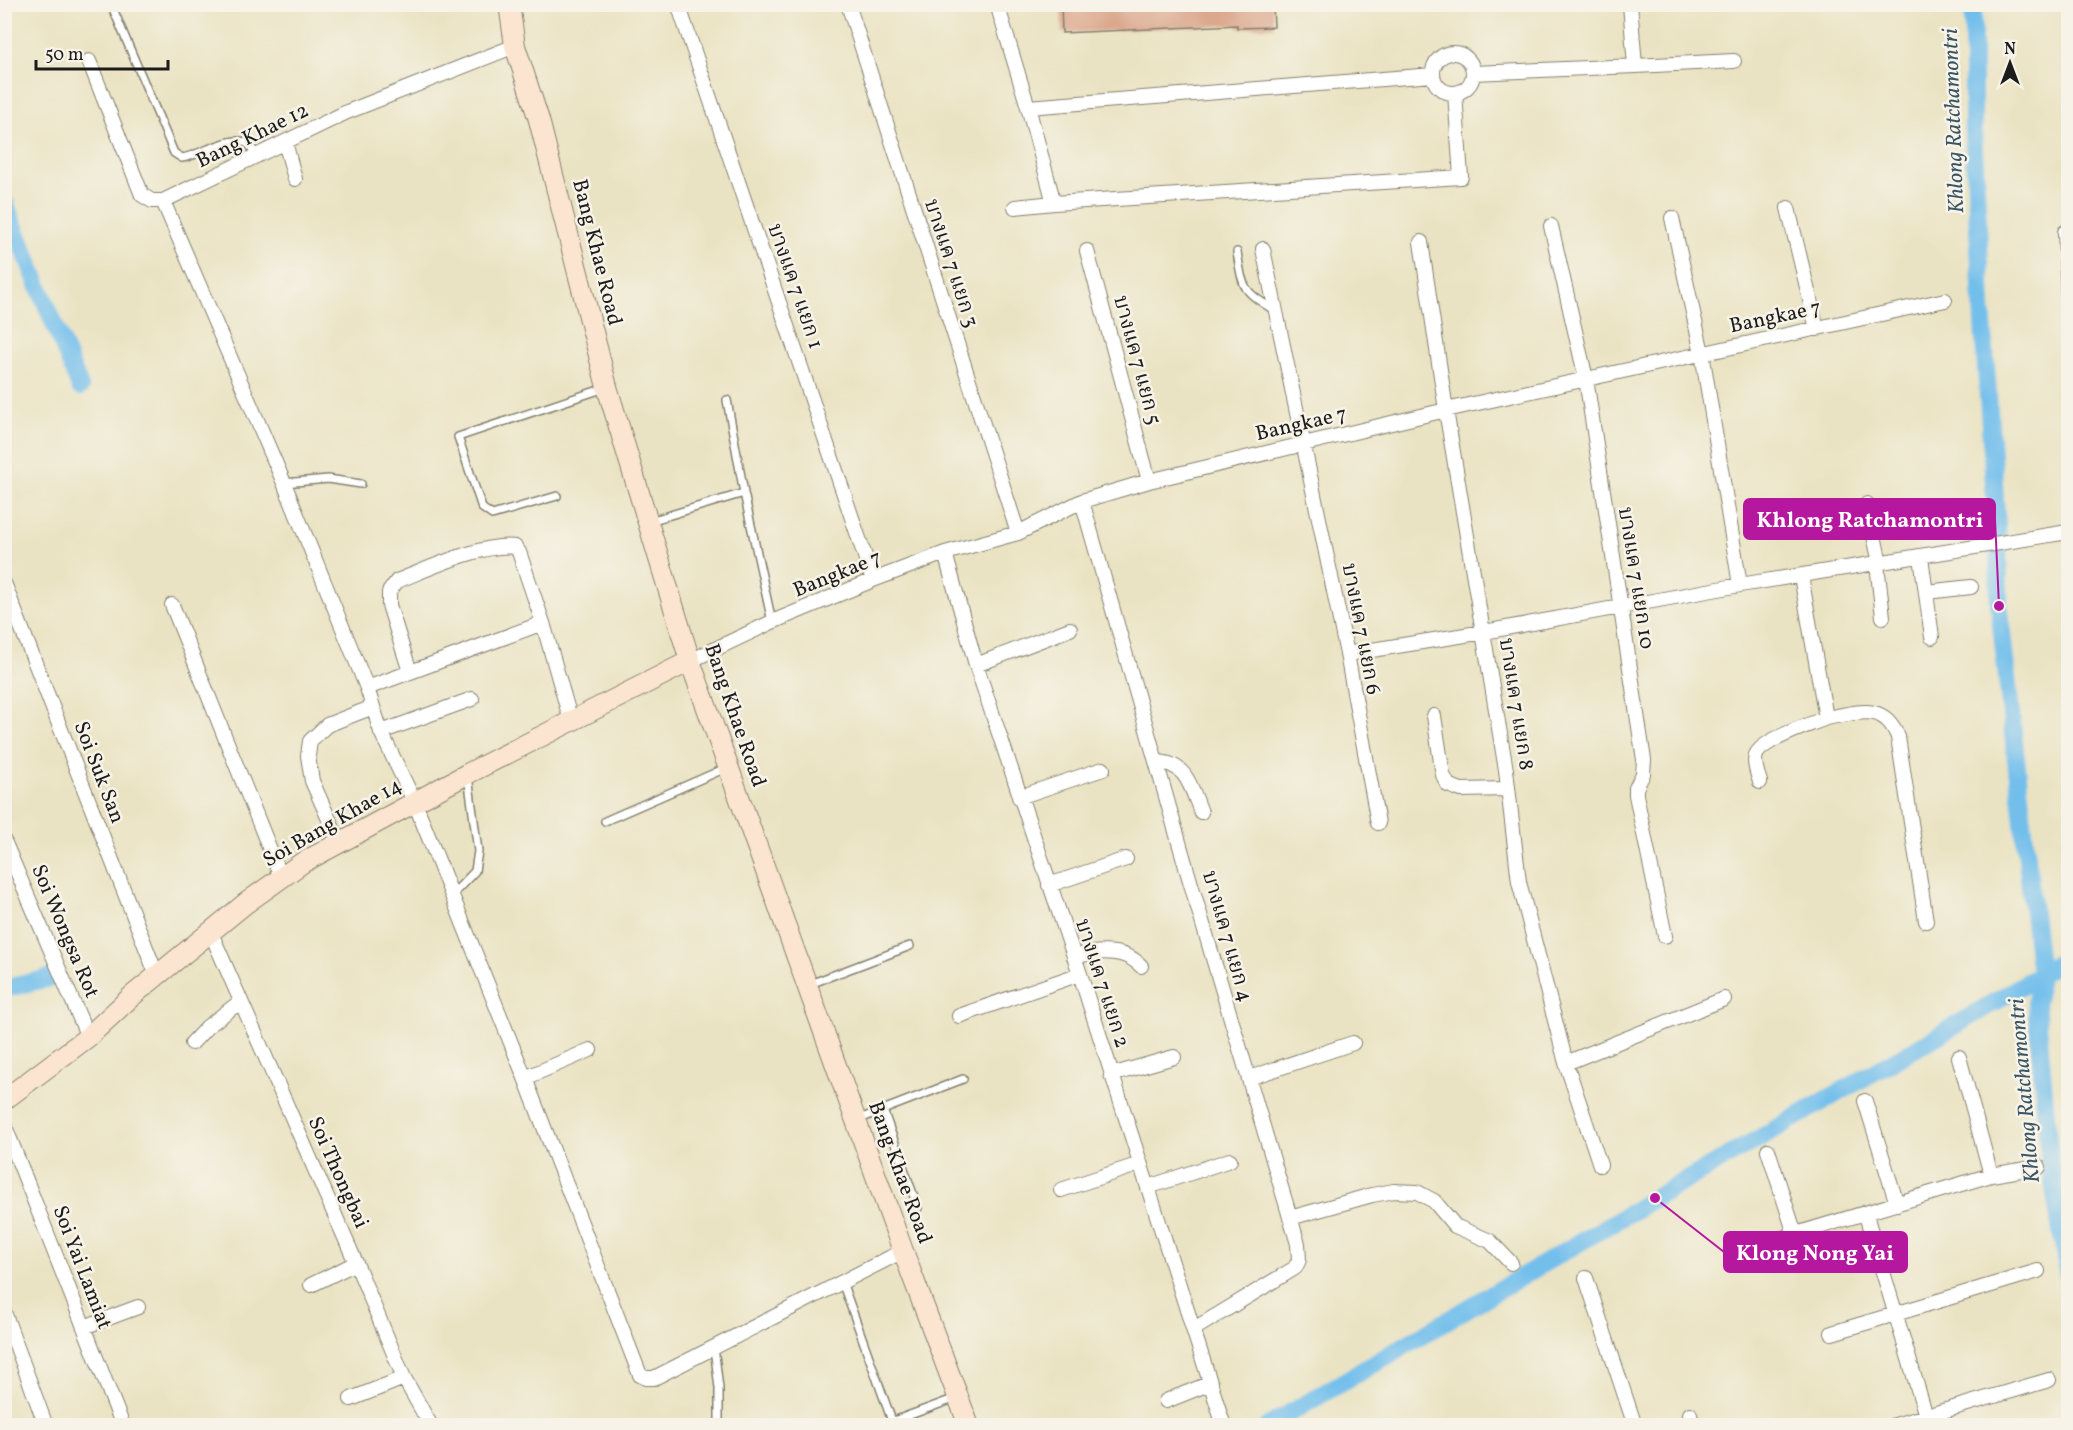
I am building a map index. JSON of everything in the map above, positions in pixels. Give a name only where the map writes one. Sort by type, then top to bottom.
[{"type":"main road","name":"Bang Khae Road","points":[[509,4],[516,46],[539,120],[607,387],[690,661],[903,1251],[969,1425]]},
{"type":"main road","name":"Soi Bang Khae 14","points":[[4,1100],[43,1073],[88,1037],[157,976],[281,877],[339,842],[467,774],[690,661]]},
{"type":"street","name":"บางแค 7 แยก 1","points":[[678,4],[873,580]]},
{"type":"street","name":"บางแค 7 แยก 3","points":[[848,4],[1018,533]]},
{"type":"street","points":[[997,4],[1054,203]]},
{"type":"street","points":[[1630,4],[1635,66]]},
{"type":"street","name":"Bang Khae 12","points":[[163,201],[347,112],[516,46]]},
{"type":"street","points":[[1453,54],[1465,57],[1473,73],[1470,84],[1455,93],[1438,86],[1433,75],[1436,63],[1446,55],[1453,54]]},
{"type":"street","points":[[89,61],[142,195],[152,201],[163,201],[284,483],[367,688],[381,732],[415,803],[452,895],[640,1375],[654,1378],[903,1251]]},
{"type":"street","points":[[1473,73],[1734,61]]},
{"type":"street","points":[[1028,107],[1433,75]]},
{"type":"street","points":[[1015,207],[1461,177],[1455,93]]},
{"type":"street","points":[[285,142],[295,179]]},
{"type":"street","points":[[1788,208],[1816,329]]},
{"type":"street","points":[[1672,218],[1702,353],[1740,585]]},
{"type":"street","name":"บางแค 7 แยก 10","points":[[1551,226],[1586,380],[1644,760],[1643,774],[1636,788],[1637,802],[1665,936]]},
{"type":"street","points":[[2065,231],[2068,295]]},
{"type":"street","name":"บางแค 7 แยก 8","points":[[1421,242],[1446,410],[1484,632],[1508,789],[1519,882],[1566,1063],[1600,1165]]},
{"type":"street","name":"บางแค 7 แยก 6","points":[[1263,249],[1347,654],[1378,823]]},
{"type":"street","name":"บางแค 7 แยก 5","points":[[1087,251],[1149,481]]},
{"type":"street","name":"Bangkae 7","points":[[690,661],[772,622],[873,580],[945,553],[1018,533],[1082,501],[1149,481],[1446,410],[1945,300]]},
{"type":"street","name":"บางแค 7 แยก 4","points":[[1082,501],[1299,1250],[1299,1260],[1295,1268],[1194,1329]]},
{"type":"street","points":[[1867,504],[1879,564],[1883,617]]},
{"type":"street","points":[[1347,654],[1621,608],[1740,585],[2026,540],[2068,531]]},
{"type":"street","points":[[410,672],[388,605],[389,591],[397,581],[472,554],[504,546],[515,547],[519,552],[543,623],[571,721]]},
{"type":"street","name":"บางแค 7 แยก 2","points":[[945,553],[976,665],[1080,974],[1224,1425]]},
{"type":"street","points":[[1921,556],[1932,637]]},
{"type":"street","points":[[1801,576],[1826,718]]},
{"type":"street","name":"Soi Suk San","points":[[4,583],[157,976]]},
{"type":"street","points":[[1926,592],[1971,587]]},
{"type":"street","points":[[172,605],[281,877]]},
{"type":"street","points":[[367,688],[543,623]]},
{"type":"street","points":[[976,665],[1070,629]]},
{"type":"street","points":[[381,732],[472,699]]},
{"type":"street","points":[[339,842],[312,781],[308,756],[310,741],[327,725],[373,707]]},
{"type":"street","points":[[1760,782],[1755,762],[1758,753],[1773,740],[1826,718],[1867,711],[1877,712],[1893,724],[1898,736],[1926,921]]},
{"type":"street","points":[[1434,716],[1443,775],[1448,785],[1461,790],[1508,789]]},
{"type":"street","points":[[1156,762],[1168,762],[1182,771],[1201,812]]},
{"type":"street","points":[[1019,797],[1103,769]]},
{"type":"street","name":"Soi Wongsa Rot","points":[[6,849],[88,1037]]},
{"type":"street","points":[[1049,885],[1126,859]]},
{"type":"street","name":"Soi Thongbai","points":[[211,933],[404,1378],[431,1425]]},
{"type":"street","points":[[1074,957],[1087,953],[1111,953],[1134,959],[1141,966]]},
{"type":"street","points":[[959,1016],[1080,974]]},
{"type":"street","points":[[1566,1063],[1724,999]]},
{"type":"street","points":[[192,1043],[207,1026],[240,1001]]},
{"type":"street","points":[[1249,1078],[1353,1043]]},
{"type":"street","points":[[525,1078],[590,1050]]},
{"type":"street","points":[[1111,1075],[1174,1057]]},
{"type":"street","points":[[1959,1057],[1991,1175]]},
{"type":"street","points":[[1865,1101],[1897,1204]]},
{"type":"street","name":"Soi Yai Lamiat","points":[[4,1124],[123,1425]]},
{"type":"street","points":[[1768,1150],[1795,1234]]},
{"type":"street","points":[[1148,1187],[1230,1160]]},
{"type":"street","points":[[1061,1191],[1140,1164]]},
{"type":"street","points":[[1756,1246],[1866,1215],[1991,1175],[2039,1167]]},
{"type":"street","points":[[1290,1218],[1372,1195],[1394,1191],[1417,1192],[1434,1201],[1455,1226],[1490,1241],[1511,1263]]},
{"type":"street","points":[[1866,1215],[1928,1420]]},
{"type":"street","points":[[311,1285],[356,1263]]},
{"type":"street","points":[[1832,1333],[2038,1271]]},
{"type":"street","points":[[1586,1278],[1635,1425]]},
{"type":"street","points":[[84,1327],[138,1307]]},
{"type":"street","points":[[4,1312],[46,1425]]},
{"type":"street","points":[[351,1399],[404,1378]]},
{"type":"street","points":[[1892,1425],[1928,1420],[2049,1380]]},
{"type":"street","points":[[1166,1401],[1211,1383]]},
{"type":"lane","points":[[111,4],[174,153],[182,158],[192,157],[229,141],[239,140],[249,144],[257,156]]},
{"type":"lane","points":[[1237,252],[1242,283],[1247,292],[1276,311]]},
{"type":"lane","points":[[557,496],[492,515],[482,508],[458,438],[607,387]]},
{"type":"lane","points":[[727,400],[744,493],[772,622]]},
{"type":"lane","points":[[284,483],[328,479],[361,484]]},
{"type":"lane","points":[[647,522],[744,493]]},
{"type":"lane","points":[[605,821],[728,767]]},
{"type":"lane","points":[[452,895],[475,871],[478,851],[467,774]]},
{"type":"lane","points":[[808,985],[910,946]]},
{"type":"lane","points":[[857,1120],[963,1079]]},
{"type":"lane","points":[[883,1110],[918,1208]]},
{"type":"lane","points":[[842,1282],[892,1421]]},
{"type":"lane","points":[[714,1347],[719,1388],[719,1425]]},
{"type":"lane","points":[[880,1425],[958,1397]]},
{"type":"building","points":[[1061,4],[1273,4],[1274,27],[1237,28],[1237,25],[1062,33]]},
{"type":"waterway","name":"Khlong Ratchamontri","points":[[1973,4],[1973,130],[1998,543],[1999,606],[2040,975],[2036,1003],[2050,1162],[2068,1275]]},
{"type":"waterway","points":[[4,201],[80,387]]},
{"type":"waterway","points":[[1268,1426],[1655,1198],[1953,1027],[2068,957]]},
{"type":"waterway","points":[[4,989],[53,977]]},
{"type":"place","name":"Khlong Ratchamontri","points":[[1999,606]]},
{"type":"place","name":"Klong Nong Yai","points":[[1655,1198]]}]
